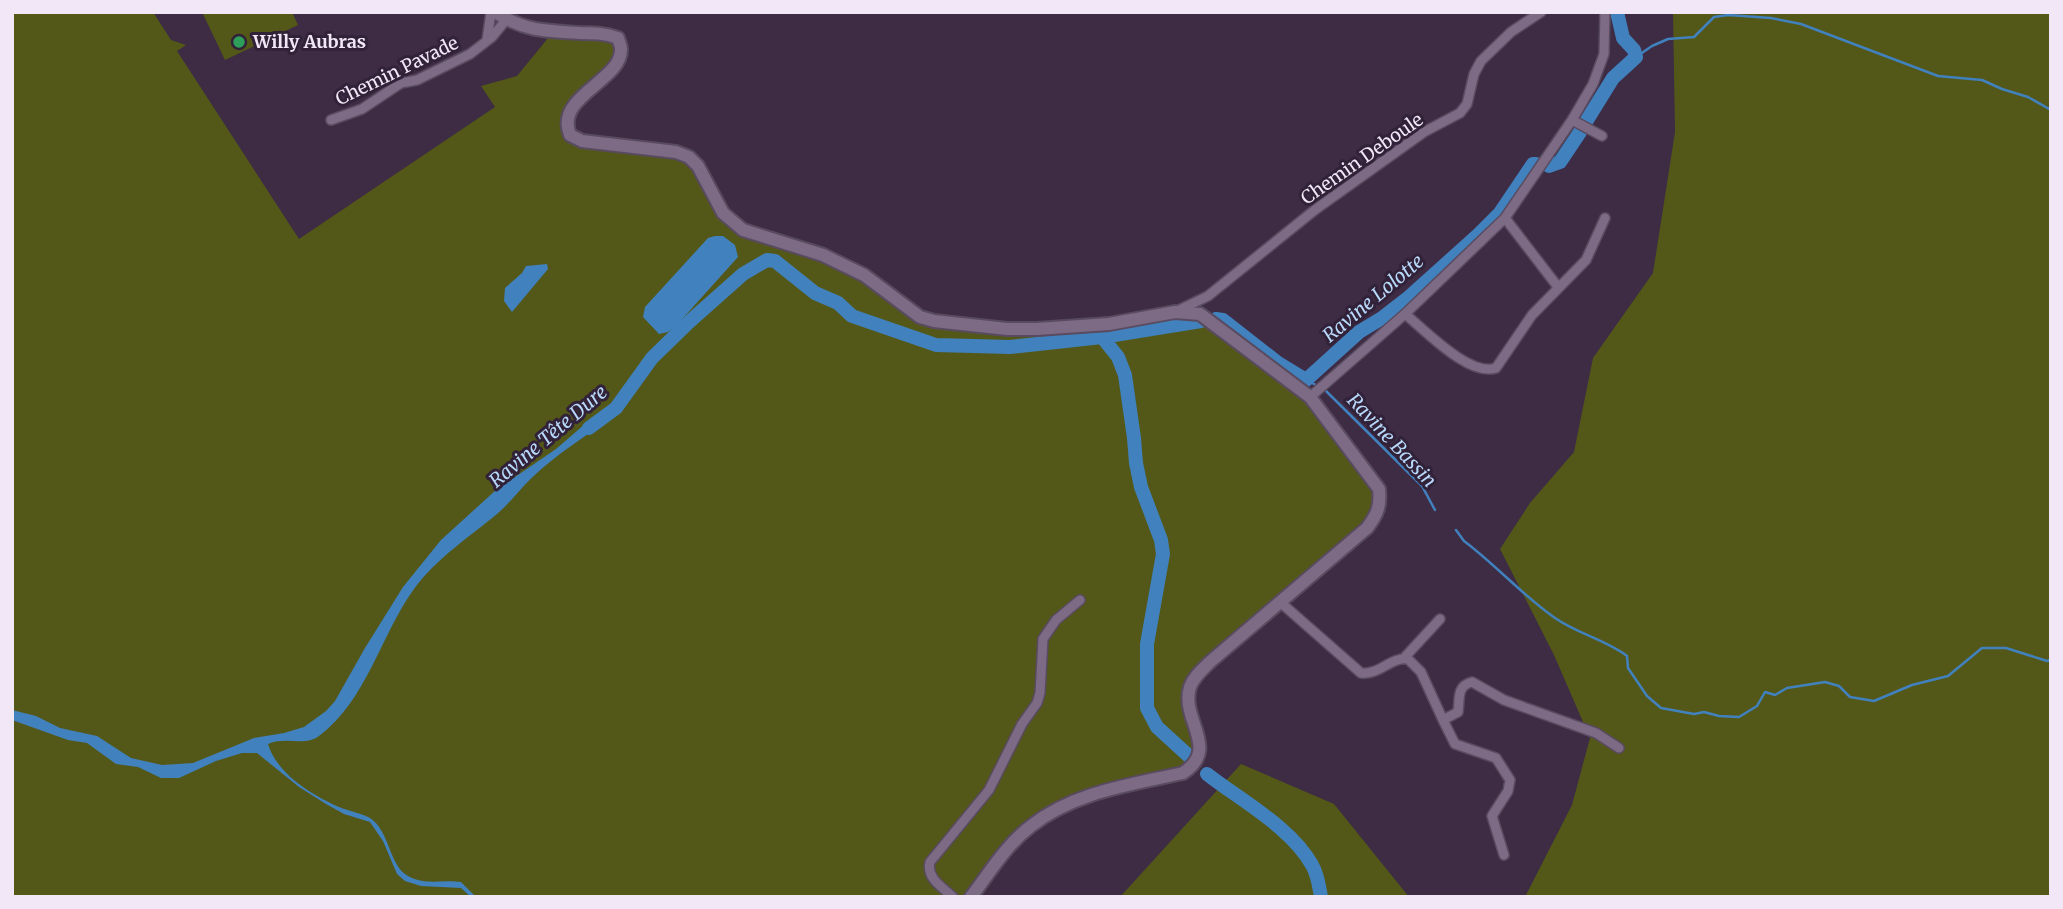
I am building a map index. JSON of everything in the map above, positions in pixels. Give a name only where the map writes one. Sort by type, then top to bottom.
[{"type":"street","name":"Chemin Deboule","points":[[1175,312],[1208,296],[1317,209],[1423,132],[1461,113],[1467,104],[1480,61],[1511,32],[1541,12]]},
{"type":"street","points":[[1310,397],[1405,314],[1505,218],[1572,120],[1600,69],[1606,41],[1605,12]]},
{"type":"street","points":[[487,40],[498,15],[522,27],[536,30],[608,34],[618,38],[621,50],[616,65],[580,98],[568,118],[566,127],[570,135],[582,141],[676,152],[689,157],[698,166],[723,213],[743,230],[823,255],[864,275],[920,317],[1007,329],[1090,326],[1175,312],[1195,312],[1207,317],[1310,397],[1379,489],[1381,500],[1378,514],[1367,528],[1211,661],[1193,681],[1188,701],[1199,744],[1199,756],[1193,767],[1182,773],[1098,791],[1057,809],[1031,826],[1006,850],[971,897]]},
{"type":"street","name":"Chemin Pavade","points":[[331,120],[362,109],[401,83],[417,80],[470,54],[487,40],[498,15]]},
{"type":"street","points":[[1572,120],[1602,136]]},
{"type":"street","points":[[1505,218],[1559,287]]},
{"type":"street","points":[[1405,314],[1455,356],[1471,365],[1490,370],[1496,368],[1523,326],[1586,260],[1605,218]]},
{"type":"street","points":[[953,897],[931,877],[928,869],[930,862],[989,790],[1009,754],[1021,724],[1037,703],[1043,639],[1056,620],[1080,600]]},
{"type":"street","points":[[1280,602],[1361,673],[1376,673],[1390,663],[1404,658],[1440,619]]},
{"type":"street","points":[[1404,658],[1421,671],[1455,744],[1496,758],[1510,780],[1508,791],[1492,816],[1504,855]]},
{"type":"street","points":[[1443,720],[1458,712],[1459,692],[1472,682],[1504,700],[1596,733],[1619,748]]},
{"type":"green space","points":[[12,12],[153,12],[171,40],[186,45],[177,51],[299,239],[495,107],[481,86],[517,76],[553,32],[608,34],[621,50],[580,98],[570,135],[689,157],[723,213],[743,230],[823,255],[920,317],[1007,329],[1195,312],[1310,397],[1379,489],[1378,514],[1193,680],[1196,763],[1129,785],[1031,826],[971,897],[12,897]]},
{"type":"green space","name":"Willy Aubras","points":[[202,12],[292,12],[298,25],[225,60]]},
{"type":"green space","points":[[1673,12],[2051,12],[2051,897],[1525,897],[1572,805],[1590,738],[1554,655],[1500,549],[1530,503],[1574,452],[1593,358],[1653,273],[1675,132]]},
{"type":"green space","points":[[1241,764],[1334,804],[1409,897],[1120,897]]},
{"type":"water","points":[[723,236],[735,245],[738,257],[675,327],[659,334],[643,317],[645,307],[708,238]]},
{"type":"water","points":[[547,264],[548,269],[512,312],[504,301],[505,288],[526,266]]},
{"type":"water","points":[[604,418],[602,424],[538,472],[502,509],[423,578],[402,607],[361,686],[335,721],[313,739],[268,744],[279,765],[307,790],[339,807],[366,816],[377,824],[397,865],[408,876],[427,882],[461,882],[476,897],[471,897],[461,888],[421,886],[405,881],[397,874],[383,841],[370,822],[344,814],[326,804],[299,787],[257,753],[242,753],[216,761],[179,778],[161,778],[138,767],[116,764],[87,743],[68,740],[12,720],[12,710],[36,716],[60,728],[97,736],[131,758],[162,765],[193,763],[254,738],[304,727],[335,701],[403,587],[441,540],[496,490],[556,449],[591,420]]},
{"type":"waterway","name":"Ravine Lolotte","points":[[1587,120],[1613,78],[1636,57],[1634,50],[1623,38],[1617,12]]},
{"type":"waterway","points":[[1636,57],[1668,39],[1694,37],[1714,17],[1728,15],[1771,18],[1801,24],[1938,76],[1982,80],[2028,97],[2051,110]]},
{"type":"waterway","name":"Ravine Lolotte","points":[[1549,166],[1560,162],[1580,132]]},
{"type":"waterway","name":"Ravine Lolotte","points":[[1216,319],[1223,320],[1278,363],[1306,380],[1359,332],[1409,297],[1478,235],[1500,213],[1533,164],[1536,164]]},
{"type":"waterway","name":"Ravine Tête Dure","points":[[589,428],[616,408],[652,358],[689,322],[743,274],[767,260],[775,261],[815,293],[838,303],[852,316],[936,345],[1010,347],[1102,337],[1201,321]]},
{"type":"waterway","name":"Ravine Tête Dure","points":[[1102,337],[1118,357],[1125,375],[1141,487],[1161,540],[1163,554],[1147,644],[1147,708],[1157,727],[1191,758]]},
{"type":"waterway","name":"Ravine Bassin","points":[[1306,380],[1316,385]]},
{"type":"waterway","name":"Ravine Bassin","points":[[1326,391],[1422,486],[1435,510]]},
{"type":"waterway","name":"Ravine Bassin","points":[[1456,530],[1464,541],[1555,618],[1627,656],[1628,668],[1647,696],[1661,708],[1694,714],[1704,712],[1739,717],[1757,706],[1765,692],[1775,695],[1787,688],[1825,682],[1839,686],[1850,697],[1874,701],[1912,685],[1948,676],[1982,648],[2006,648],[2051,660]]},
{"type":"waterway","name":"Ravine Tête Dure","points":[[1207,774],[1291,838],[1314,869],[1321,897]]},
{"type":"place","name":"Willy Aubras","points":[[239,42]]}]
